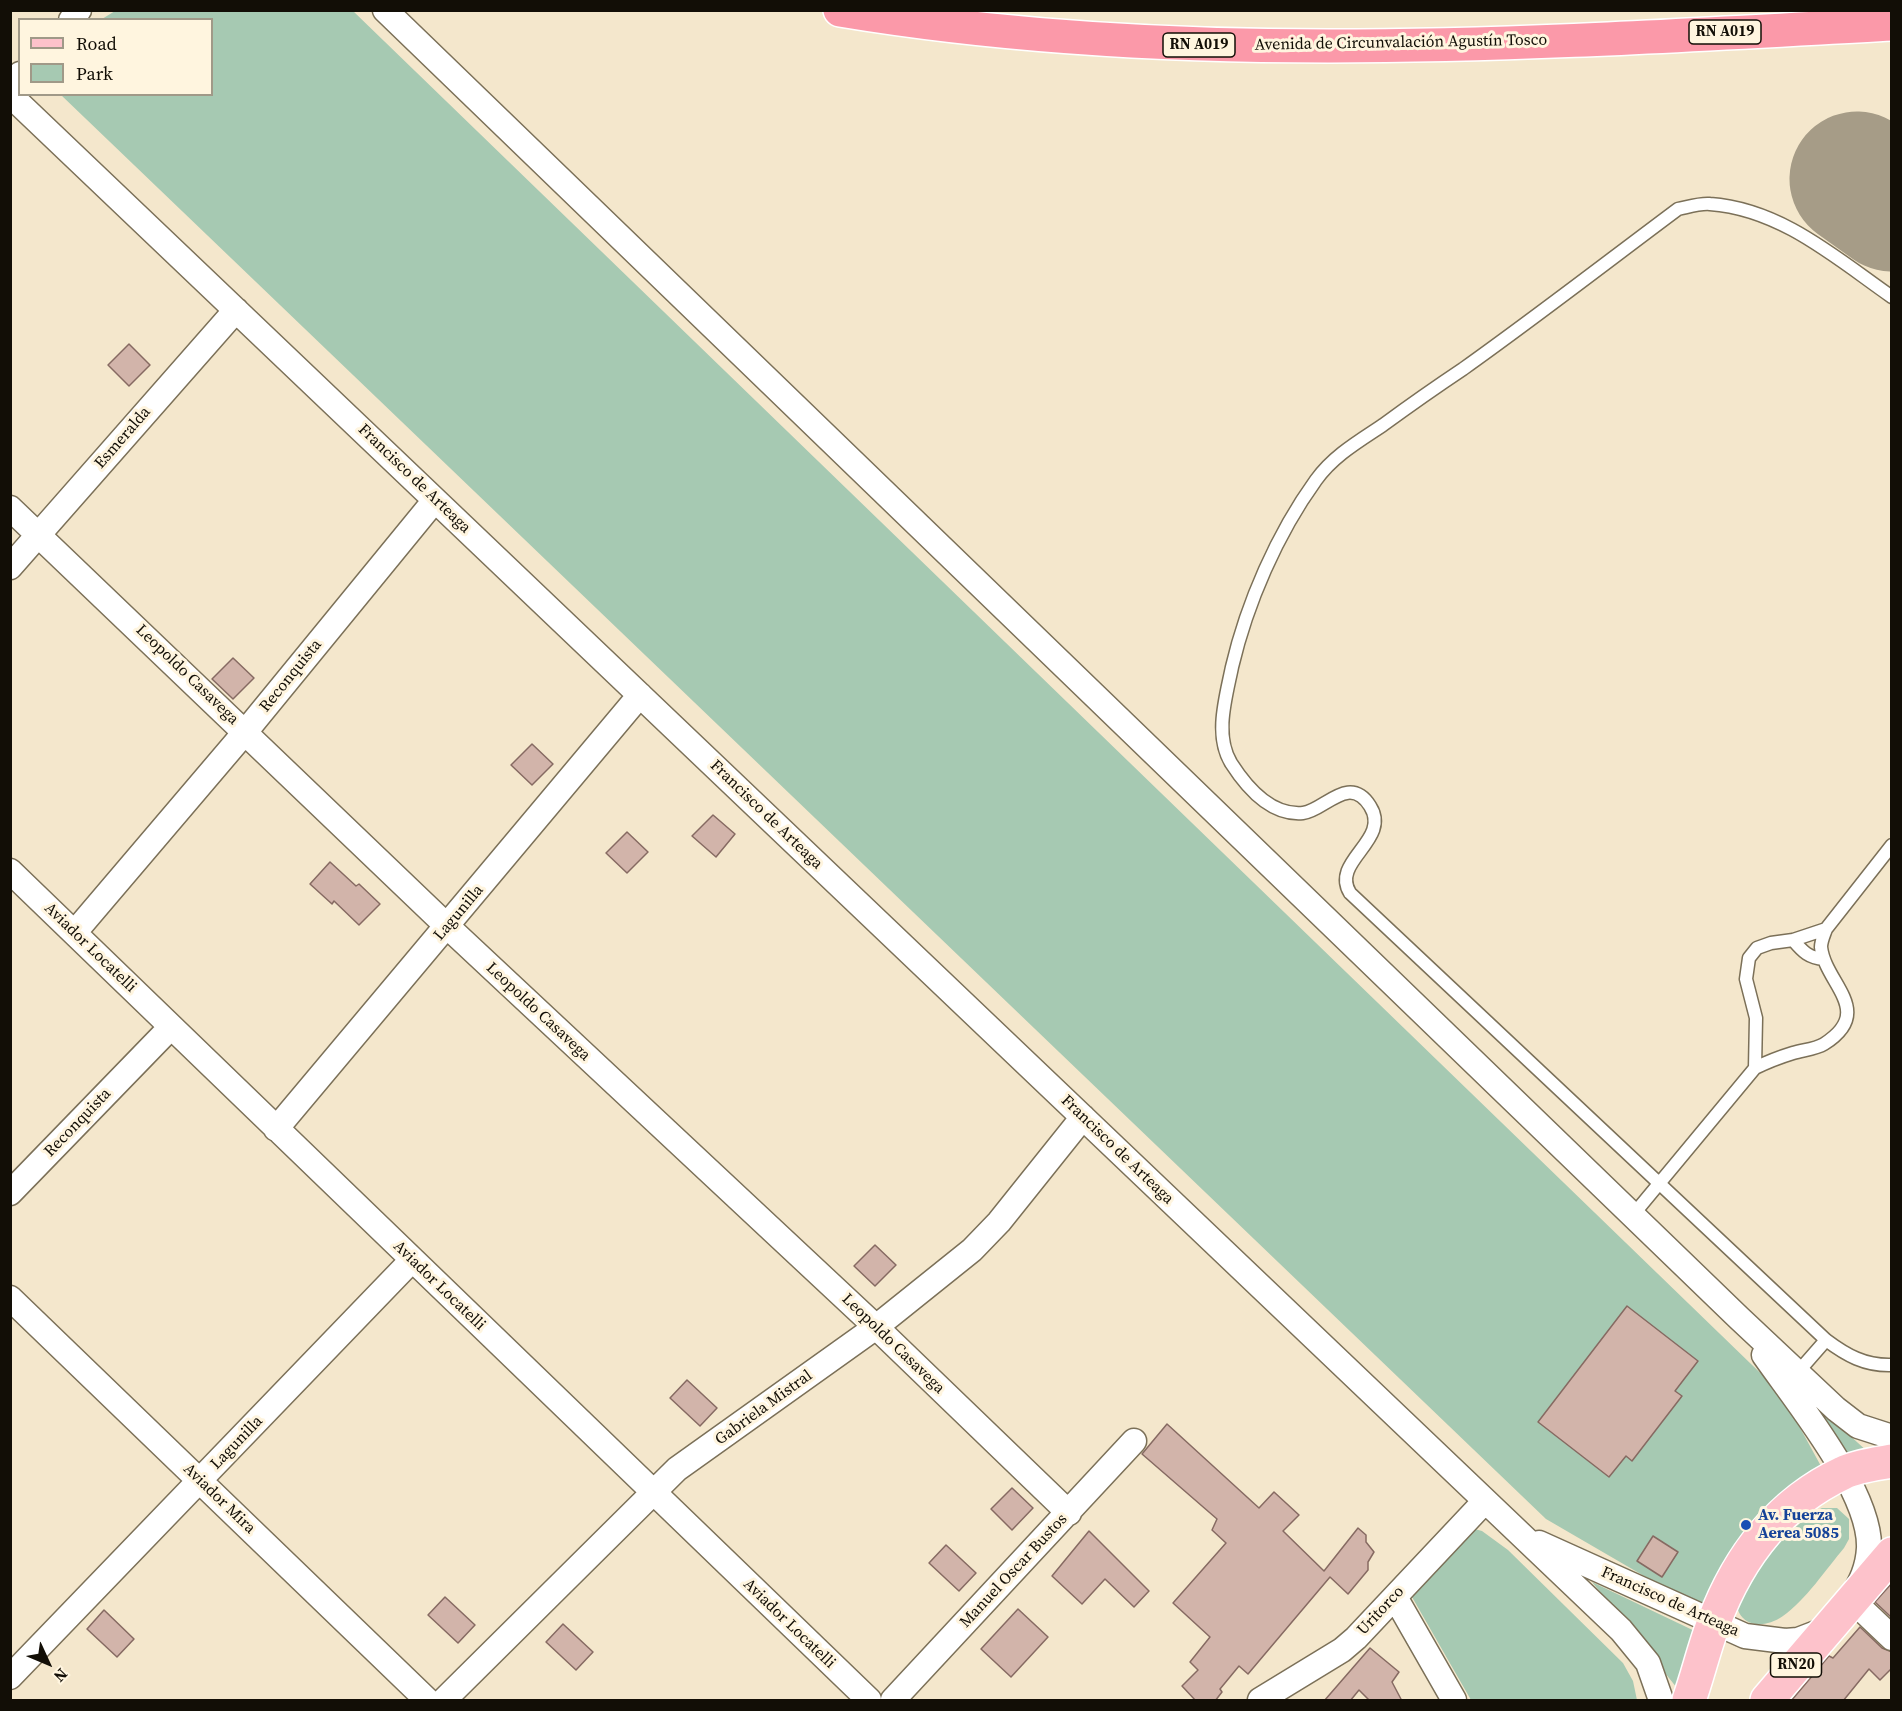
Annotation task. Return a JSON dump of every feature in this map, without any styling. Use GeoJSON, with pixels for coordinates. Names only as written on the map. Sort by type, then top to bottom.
{"type":"FeatureCollection","features":[{"type":"Feature","properties":{"kind":"highway","name":"Avenida de Circunvalación Agustín Tosco"},"geometry":{"type":"LineString","coordinates":[[840,10],[973,30],[1068,39],[1315,48],[1505,42],[1892,24]]}},
{"type":"Feature","properties":{"kind":"main road"},"geometry":{"type":"LineString","coordinates":[[1689,1701],[1713,1623],[1737,1570],[1773,1522],[1795,1501],[1844,1472],[1892,1461]]}},
{"type":"Feature","properties":{"kind":"main road","name":"RN20"},"geometry":{"type":"LineString","coordinates":[[1767,1701],[1824,1630],[1892,1554]]}},
{"type":"Feature","properties":{"kind":"street"},"geometry":{"type":"LineString","coordinates":[[385,10],[1740,1318],[1858,1426],[1892,1437]]}},
{"type":"Feature","properties":{"kind":"street","name":"Francisco de Arteaga"},"geometry":{"type":"LineString","coordinates":[[10,95],[1520,1534],[1636,1647],[1654,1675],[1661,1701]]}},
{"type":"Feature","properties":{"kind":"street","name":"Esmeralda"},"geometry":{"type":"LineString","coordinates":[[10,567],[236,310]]}},
{"type":"Feature","properties":{"kind":"street","name":"Reconquista"},"geometry":{"type":"LineString","coordinates":[[75,932],[246,731],[435,500]]}},
{"type":"Feature","properties":{"kind":"street","name":"Leopoldo Casavega"},"geometry":{"type":"LineString","coordinates":[[10,508],[246,731],[448,927],[876,1327],[1069,1513]]}},
{"type":"Feature","properties":{"kind":"street","name":"Lagunilla"},"geometry":{"type":"LineString","coordinates":[[276,1129],[448,927],[640,695]]}},
{"type":"Feature","properties":{"kind":"street","name":"Aviador Locatelli"},"geometry":{"type":"LineString","coordinates":[[10,871],[869,1701]]}},
{"type":"Feature","properties":{"kind":"street","name":"Reconquista"},"geometry":{"type":"LineString","coordinates":[[10,1193],[171,1028]]}},
{"type":"Feature","properties":{"kind":"street","name":"Gabriela Mistral"},"geometry":{"type":"LineString","coordinates":[[444,1701],[652,1492],[677,1470],[876,1327],[979,1243],[999,1222],[1083,1117]]}},
{"type":"Feature","properties":{"kind":"street","name":"Lagunilla"},"geometry":{"type":"LineString","coordinates":[[10,1677],[412,1260]]}},
{"type":"Feature","properties":{"kind":"street","name":"Aviador Mira"},"geometry":{"type":"LineString","coordinates":[[10,1298],[427,1701]]}},
{"type":"Feature","properties":{"kind":"street"},"geometry":{"type":"LineString","coordinates":[[1740,1318],[1844,1472],[1862,1513],[1869,1545],[1864,1575],[1851,1599],[1892,1638]]}},
{"type":"Feature","properties":{"kind":"street","name":"Manuel Oscar Bustos"},"geometry":{"type":"LineString","coordinates":[[893,1701],[1134,1441]]}},
{"type":"Feature","properties":{"kind":"street","name":"Uritorco"},"geometry":{"type":"LineString","coordinates":[[1260,1701],[1342,1650],[1485,1501]]}},
{"type":"Feature","properties":{"kind":"street","name":"Francisco de Arteaga"},"geometry":{"type":"LineString","coordinates":[[1520,1534],[1745,1636],[1772,1641],[1798,1640],[1824,1630]]}},
{"type":"Feature","properties":{"kind":"street"},"geometry":{"type":"LineString","coordinates":[[1395,1597],[1454,1701]]}},
{"type":"Feature","properties":{"kind":"lane"},"geometry":{"type":"LineString","coordinates":[[1892,297],[1810,239],[1769,217],[1708,204],[1678,209],[1466,366],[1341,453],[1316,479],[1270,560],[1251,602],[1239,636],[1225,705],[1223,739],[1230,761],[1250,787],[1270,807],[1285,813],[1306,813],[1339,795],[1357,795],[1365,800],[1374,815],[1375,824],[1368,839],[1345,872],[1344,883],[1350,893],[1826,1340],[1860,1361],[1877,1365],[1892,1365]]}},
{"type":"Feature","properties":{"kind":"lane"},"geometry":{"type":"LineString","coordinates":[[1633,1215],[1658,1182],[1755,1068],[1774,1058],[1823,1045],[1843,1023],[1848,1011],[1845,995],[1824,959],[1821,945],[1826,929],[1892,845]]}},
{"type":"Feature","properties":{"kind":"lane"},"geometry":{"type":"LineString","coordinates":[[1755,1068],[1756,1018],[1746,979],[1749,958],[1757,948],[1771,943],[1793,940],[1826,929]]}},
{"type":"Feature","properties":{"kind":"lane"},"geometry":{"type":"LineString","coordinates":[[1793,940],[1803,952],[1812,958],[1824,959]]}},
{"type":"Feature","properties":{"kind":"lane"},"geometry":{"type":"LineString","coordinates":[[1798,1372],[1826,1340]]}},
{"type":"Feature","properties":{"kind":"green space"},"geometry":{"type":"Polygon","coordinates":[[[115,11],[353,11],[1781,1393],[1822,1468],[1765,1513],[1734,1546],[1722,1565],[1706,1612],[1546,1519],[62,96],[213,96],[213,18],[104,18],[115,11]]]}},
{"type":"Feature","properties":{"kind":"green space"},"geometry":{"type":"Polygon","coordinates":[[[1804,1394],[1868,1452],[1845,1462],[1804,1394]]]}},
{"type":"Feature","properties":{"kind":"green space"},"geometry":{"type":"Polygon","coordinates":[[[1822,1508],[1837,1508],[1849,1519],[1849,1539],[1844,1548],[1807,1593],[1783,1616],[1762,1624],[1745,1620],[1737,1605],[1743,1583],[1780,1542],[1803,1521],[1822,1508]]]}},
{"type":"Feature","properties":{"kind":"green space"},"geometry":{"type":"Polygon","coordinates":[[[1471,1528],[1482,1531],[1508,1550],[1623,1663],[1633,1681],[1637,1700],[1471,1700],[1412,1597],[1471,1528]]]}},
{"type":"Feature","properties":{"kind":"green space"},"geometry":{"type":"Polygon","coordinates":[[[1592,1582],[1701,1634],[1677,1688],[1592,1582]]]}},
{"type":"Feature","properties":{"kind":"building"},"geometry":{"type":"Polygon","coordinates":[[[129,344],[150,365],[129,386],[108,365],[129,344]]]}},
{"type":"Feature","properties":{"kind":"building"},"geometry":{"type":"Polygon","coordinates":[[[233,658],[254,678],[233,699],[212,679],[233,658]]]}},
{"type":"Feature","properties":{"kind":"building"},"geometry":{"type":"Polygon","coordinates":[[[532,744],[553,764],[532,785],[511,765],[532,744]]]}},
{"type":"Feature","properties":{"kind":"building"},"geometry":{"type":"Polygon","coordinates":[[[713,815],[735,834],[716,857],[692,836],[713,815]]]}},
{"type":"Feature","properties":{"kind":"building"},"geometry":{"type":"Polygon","coordinates":[[[627,832],[648,852],[627,873],[606,853],[627,832]]]}},
{"type":"Feature","properties":{"kind":"building"},"geometry":{"type":"Polygon","coordinates":[[[330,862],[356,886],[359,884],[380,904],[359,925],[334,901],[332,904],[310,884],[330,862]]]}},
{"type":"Feature","properties":{"kind":"building"},"geometry":{"type":"Polygon","coordinates":[[[875,1245],[896,1265],[875,1286],[854,1266],[875,1245]]]}},
{"type":"Feature","properties":{"kind":"building"},"geometry":{"type":"Polygon","coordinates":[[[1627,1306],[1698,1361],[1675,1391],[1682,1396],[1632,1461],[1626,1456],[1609,1477],[1538,1422],[1627,1306]]]}},
{"type":"Feature","properties":{"kind":"building"},"geometry":{"type":"Polygon","coordinates":[[[687,1380],[717,1408],[700,1426],[670,1398],[687,1380]]]}},
{"type":"Feature","properties":{"kind":"building"},"geometry":{"type":"Polygon","coordinates":[[[1167,1424],[1259,1508],[1274,1492],[1299,1515],[1283,1531],[1324,1571],[1358,1528],[1366,1535],[1366,1542],[1374,1552],[1368,1562],[1368,1570],[1348,1594],[1330,1577],[1248,1674],[1239,1666],[1220,1689],[1222,1692],[1215,1701],[1196,1701],[1182,1686],[1198,1670],[1190,1662],[1210,1637],[1173,1603],[1226,1543],[1212,1530],[1217,1519],[1142,1454],[1167,1424]]]}},
{"type":"Feature","properties":{"kind":"building"},"geometry":{"type":"Polygon","coordinates":[[[1012,1488],[1033,1508],[1012,1530],[991,1509],[1012,1488]]]}},
{"type":"Feature","properties":{"kind":"building"},"geometry":{"type":"Polygon","coordinates":[[[1089,1531],[1149,1591],[1134,1607],[1105,1579],[1082,1604],[1052,1576],[1089,1531]]]}},
{"type":"Feature","properties":{"kind":"building"},"geometry":{"type":"Polygon","coordinates":[[[1653,1536],[1678,1552],[1662,1577],[1637,1561],[1653,1536]]]}},
{"type":"Feature","properties":{"kind":"building"},"geometry":{"type":"Polygon","coordinates":[[[946,1545],[976,1573],[959,1591],[929,1563],[946,1545]]]}},
{"type":"Feature","properties":{"kind":"building"},"geometry":{"type":"Polygon","coordinates":[[[1892,1583],[1892,1618],[1875,1602],[1892,1583]]]}},
{"type":"Feature","properties":{"kind":"building"},"geometry":{"type":"Polygon","coordinates":[[[445,1597],[475,1625],[458,1643],[428,1615],[445,1597]]]}},
{"type":"Feature","properties":{"kind":"building"},"geometry":{"type":"Polygon","coordinates":[[[1018,1609],[1048,1637],[1011,1677],[981,1649],[1018,1609]]]}},
{"type":"Feature","properties":{"kind":"building"},"geometry":{"type":"Polygon","coordinates":[[[104,1610],[134,1639],[117,1657],[87,1629],[104,1610]]]}},
{"type":"Feature","properties":{"kind":"building"},"geometry":{"type":"Polygon","coordinates":[[[563,1624],[593,1652],[576,1670],[546,1642],[563,1624]]]}},
{"type":"Feature","properties":{"kind":"building"},"geometry":{"type":"Polygon","coordinates":[[[1860,1627],[1882,1648],[1892,1652],[1892,1668],[1880,1680],[1869,1669],[1843,1701],[1791,1701],[1829,1656],[1833,1658],[1860,1627]]]}},
{"type":"Feature","properties":{"kind":"building"},"geometry":{"type":"Polygon","coordinates":[[[1370,1648],[1399,1672],[1392,1682],[1402,1701],[1370,1701],[1359,1690],[1350,1701],[1324,1701],[1370,1648]]]}},
{"type":"Feature","properties":{"kind":"runway"},"geometry":{"type":"LineString","coordinates":[[1857,179],[1892,204]]}},
{"type":"Feature","properties":{"kind":"place","name":"Av. Fuerza Aerea 5085"},"geometry":{"type":"Point","coordinates":[1746,1525]}}]}
